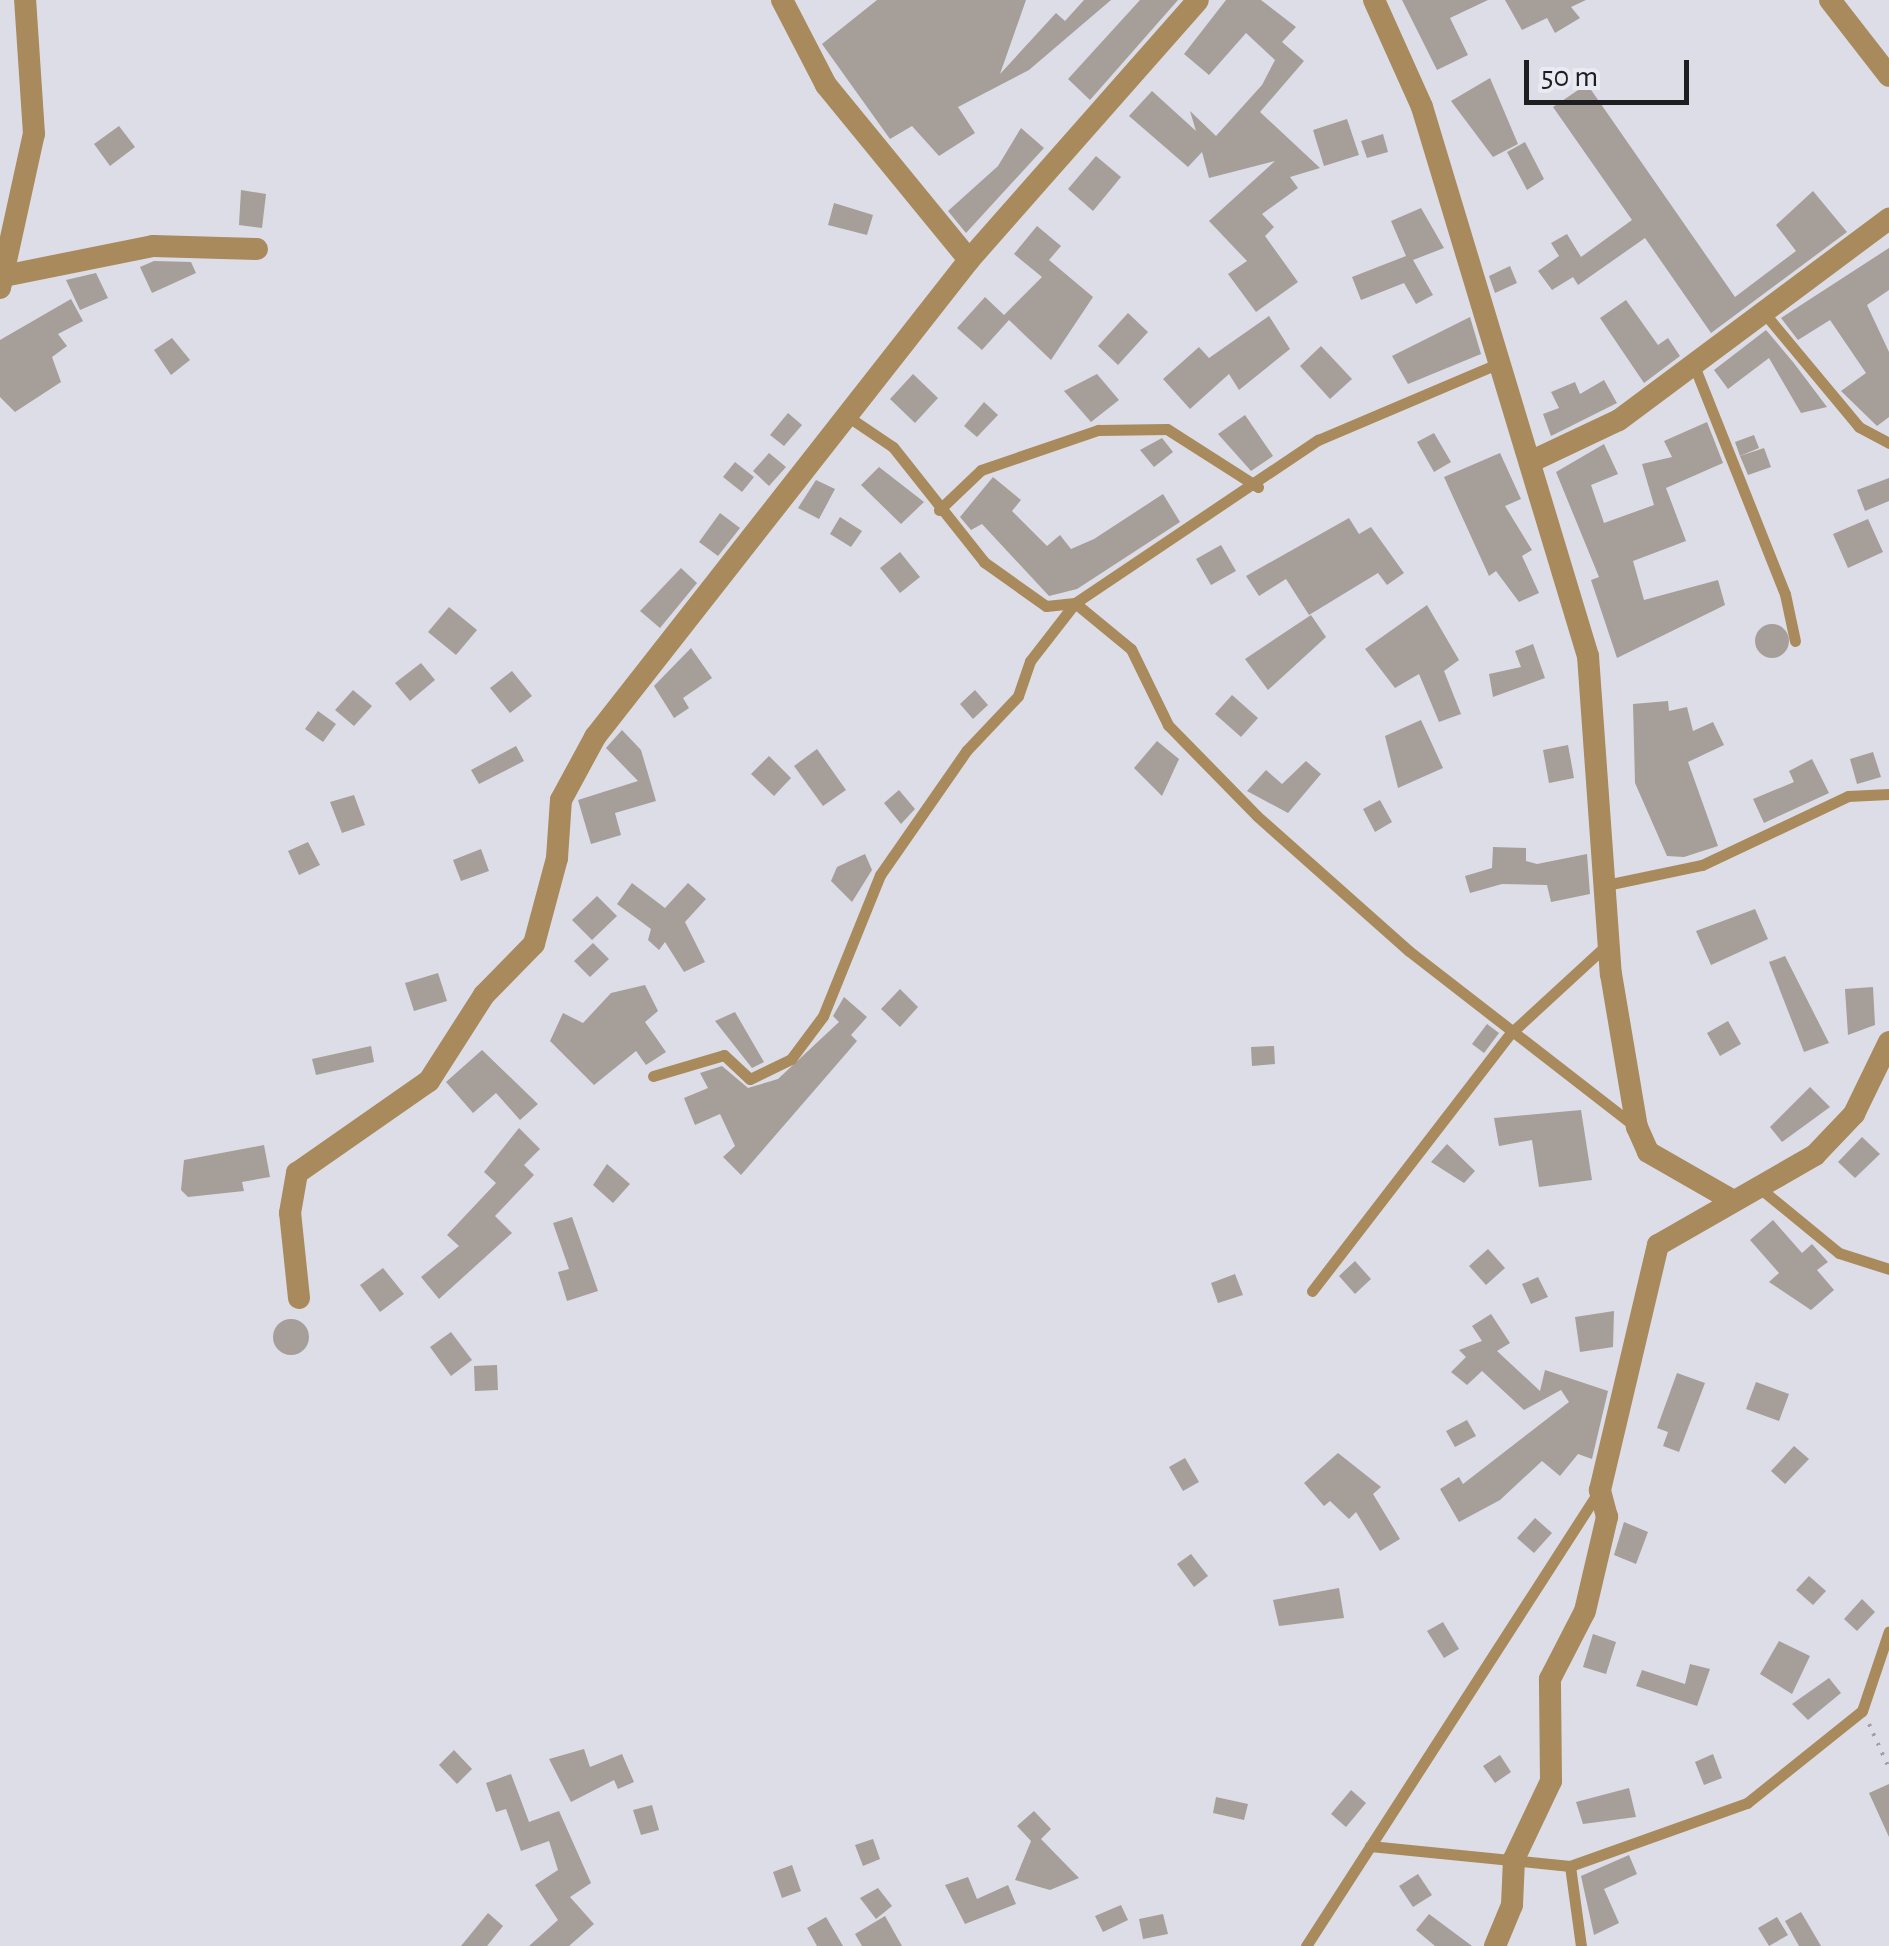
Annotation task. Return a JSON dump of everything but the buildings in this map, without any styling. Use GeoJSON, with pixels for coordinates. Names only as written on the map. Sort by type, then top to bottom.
{"type":"FeatureCollection","features":[{"type":"Feature","properties":{"kind":"street"},"geometry":{"type":"LineString","coordinates":[[25,0],[34,134],[2,282],[153,246],[257,249]]}},
{"type":"Feature","properties":{"kind":"street"},"geometry":{"type":"LineString","coordinates":[[782,0],[826,85],[969,260]]}},
{"type":"Feature","properties":{"kind":"street"},"geometry":{"type":"LineString","coordinates":[[299,1298],[290,1213],[297,1174],[430,1080],[484,995],[534,944],[573,769],[969,260],[1198,0]]}},
{"type":"Feature","properties":{"kind":"street"},"geometry":{"type":"LineString","coordinates":[[1374,0],[1405,55],[1503,362],[1588,656],[1611,884],[1610,942],[1636,1127],[1648,1152],[1730,1199]]}},
{"type":"Feature","properties":{"kind":"street"},"geometry":{"type":"LineString","coordinates":[[1830,0],[1889,76]]}},
{"type":"Feature","properties":{"kind":"street"},"geometry":{"type":"LineString","coordinates":[[1530,462],[1696,368],[1889,220]]}},
{"type":"Feature","properties":{"kind":"street"},"geometry":{"type":"LineString","coordinates":[[1495,1946],[1512,1905],[1514,1859],[1550,1781],[1548,1694],[1586,1612],[1607,1517],[1600,1490],[1658,1245],[1730,1199],[1762,1190],[1854,1114],[1889,1042]]}},
{"type":"Feature","properties":{"kind":"lane"},"geometry":{"type":"LineString","coordinates":[[1765,314],[1859,427],[1889,443]]}},
{"type":"Feature","properties":{"kind":"lane"},"geometry":{"type":"LineString","coordinates":[[653,1076],[724,1055],[750,1079],[791,1059],[824,1016],[880,876],[967,750],[1018,696],[1030,661],[1075,603],[1258,487],[1318,440],[1503,362]]}},
{"type":"Feature","properties":{"kind":"lane"},"geometry":{"type":"LineString","coordinates":[[1696,368],[1785,594],[1795,641]]}},
{"type":"Feature","properties":{"kind":"lane"},"geometry":{"type":"LineString","coordinates":[[846,416],[893,447],[939,510],[984,562],[1046,606],[1075,603],[1131,649],[1168,725],[1232,791],[1512,1033],[1636,1127]]}},
{"type":"Feature","properties":{"kind":"lane"},"geometry":{"type":"LineString","coordinates":[[939,510],[981,470],[1098,430],[1168,430],[1258,487]]}},
{"type":"Feature","properties":{"kind":"lane"},"geometry":{"type":"LineString","coordinates":[[1611,884],[1702,865],[1848,796],[1889,794]]}},
{"type":"Feature","properties":{"kind":"lane"},"geometry":{"type":"LineString","coordinates":[[1312,1291],[1512,1033],[1610,942]]}},
{"type":"Feature","properties":{"kind":"lane"},"geometry":{"type":"LineString","coordinates":[[1762,1190],[1839,1253],[1889,1268]]}},
{"type":"Feature","properties":{"kind":"lane"},"geometry":{"type":"LineString","coordinates":[[1306,1946],[1600,1490]]}},
{"type":"Feature","properties":{"kind":"lane"},"geometry":{"type":"LineString","coordinates":[[1370,1846],[1570,1866],[1747,1803],[1862,1712],[1889,1631]]}},
{"type":"Feature","properties":{"kind":"lane"},"geometry":{"type":"LineString","coordinates":[[1570,1866],[1581,1946]]}},
{"type":"Feature","properties":{"kind":"path"},"geometry":{"type":"LineString","coordinates":[[1862,1712],[1889,1768]]}}]}
